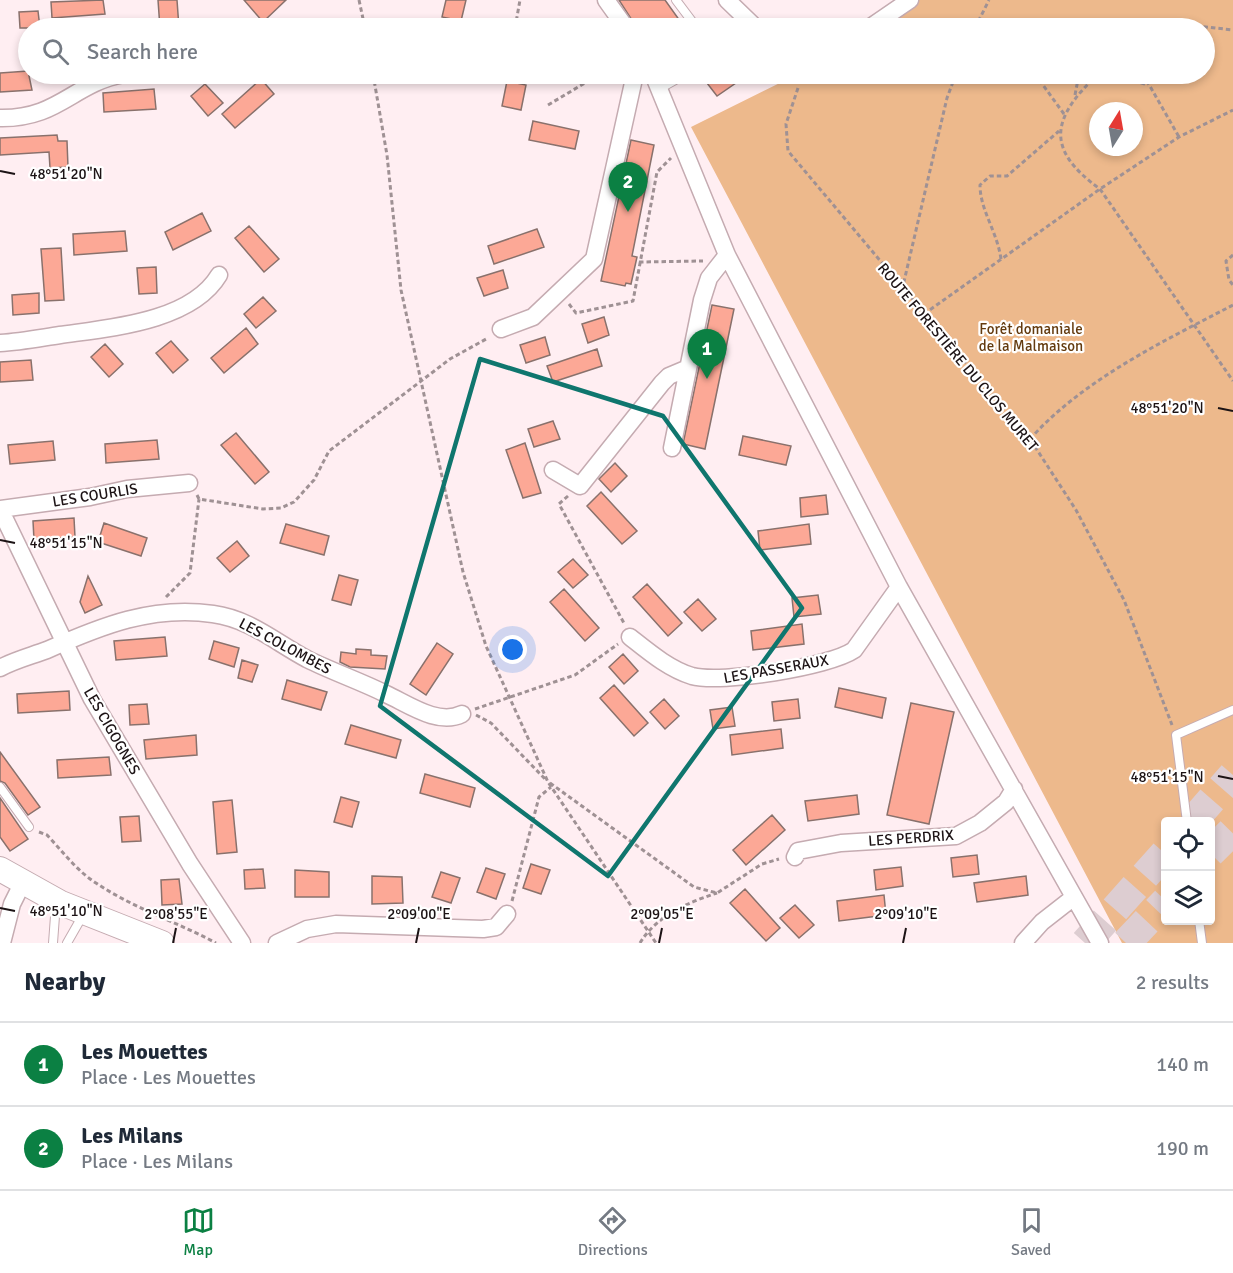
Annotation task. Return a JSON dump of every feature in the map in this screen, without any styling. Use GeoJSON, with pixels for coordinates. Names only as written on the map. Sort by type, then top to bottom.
{"type":"FeatureCollection","features":[{"type":"Feature","properties":{"kind":"street"},"geometry":{"type":"LineString","coordinates":[[606,0],[619,18]]}},
{"type":"Feature","properties":{"kind":"street"},"geometry":{"type":"LineString","coordinates":[[727,0],[746,18]]}},
{"type":"Feature","properties":{"kind":"street"},"geometry":{"type":"LineString","coordinates":[[884,18],[910,0]]}},
{"type":"Feature","properties":{"kind":"street"},"geometry":{"type":"LineString","coordinates":[[0,118],[20,118],[41,114],[94,84]]}},
{"type":"Feature","properties":{"kind":"street"},"geometry":{"type":"LineString","coordinates":[[501,329],[533,317],[594,259],[633,84]]}},
{"type":"Feature","properties":{"kind":"street"},"geometry":{"type":"LineString","coordinates":[[658,84],[727,255],[900,587],[1100,943]]}},
{"type":"Feature","properties":{"kind":"street"},"geometry":{"type":"LineString","coordinates":[[672,448],[702,300],[709,278],[727,255]]}},
{"type":"Feature","properties":{"kind":"street"},"geometry":{"type":"LineString","coordinates":[[0,343],[144,322],[188,305],[212,286],[219,275]]}},
{"type":"Feature","properties":{"kind":"street"},"geometry":{"type":"LineString","coordinates":[[553,470],[580,486],[662,383],[669,376],[688,368]]}},
{"type":"Feature","properties":{"kind":"street","name":"LES COURLIS"},"geometry":{"type":"LineString","coordinates":[[0,509],[59,502],[127,489],[189,483]]}},
{"type":"Feature","properties":{"kind":"street","name":"LES CIGOGNES"},"geometry":{"type":"LineString","coordinates":[[0,509],[92,699],[190,864],[242,943]]}},
{"type":"Feature","properties":{"kind":"street","name":"LES PASSERAUX"},"geometry":{"type":"LineString","coordinates":[[630,637],[680,671],[707,679],[724,679],[814,665],[846,656],[854,650],[900,587]]}},
{"type":"Feature","properties":{"kind":"street","name":"LES COLOMBES"},"geometry":{"type":"LineString","coordinates":[[0,668],[123,619],[147,615],[201,612],[234,618],[273,636],[307,659],[410,706],[444,718],[462,714]]}},
{"type":"Feature","properties":{"kind":"street","name":"LES PERDRIX"},"geometry":{"type":"LineString","coordinates":[[795,857],[798,851],[841,843],[956,836],[980,823],[1005,802],[1014,789]]}},
{"type":"Feature","properties":{"kind":"street"},"geometry":{"type":"LineString","coordinates":[[0,870],[12,889],[58,910],[77,927],[120,943]]}},
{"type":"Feature","properties":{"kind":"street"},"geometry":{"type":"LineString","coordinates":[[2,943],[12,889]]}},
{"type":"Feature","properties":{"kind":"street"},"geometry":{"type":"LineString","coordinates":[[1023,943],[1042,922],[1074,897]]}},
{"type":"Feature","properties":{"kind":"street"},"geometry":{"type":"LineString","coordinates":[[277,943],[319,925],[349,923],[483,929],[496,927],[507,914]]}},
{"type":"Feature","properties":{"kind":"street"},"geometry":{"type":"LineString","coordinates":[[77,927],[162,943]]}},
{"type":"Feature","properties":{"kind":"lane"},"geometry":{"type":"LineString","coordinates":[[676,0],[690,18]]}},
{"type":"Feature","properties":{"kind":"lane"},"geometry":{"type":"LineString","coordinates":[[1186,817],[1176,735],[1233,710]]}},
{"type":"Feature","properties":{"kind":"lane"},"geometry":{"type":"LineString","coordinates":[[0,787],[29,827]]}},
{"type":"Feature","properties":{"kind":"lane"},"geometry":{"type":"LineString","coordinates":[[53,943],[58,910]]}},
{"type":"Feature","properties":{"kind":"lane"},"geometry":{"type":"LineString","coordinates":[[1200,925],[1202,943]]}},
{"type":"Feature","properties":{"kind":"path"},"geometry":{"type":"LineString","coordinates":[[359,0],[363,18]]}},
{"type":"Feature","properties":{"kind":"path"},"geometry":{"type":"LineString","coordinates":[[517,18],[520,0]]}},
{"type":"Feature","properties":{"kind":"path"},"geometry":{"type":"LineString","coordinates":[[980,18],[989,0]]}},
{"type":"Feature","properties":{"kind":"path"},"geometry":{"type":"LineString","coordinates":[[1215,28],[1233,30]]}},
{"type":"Feature","properties":{"kind":"path"},"geometry":{"type":"LineString","coordinates":[[375,84],[387,155],[401,290],[463,572],[486,646],[548,782],[649,929],[656,943]]}},
{"type":"Feature","properties":{"kind":"path"},"geometry":{"type":"LineString","coordinates":[[548,105],[583,84]]}},
{"type":"Feature","properties":{"kind":"path","name":"ROUTE FORESTIÈRE DU CLOS MURET"},"geometry":{"type":"LineString","coordinates":[[800,84],[786,124],[788,151],[902,290],[1030,439],[1076,510],[1124,600],[1176,735]]}},
{"type":"Feature","properties":{"kind":"path"},"geometry":{"type":"LineString","coordinates":[[902,290],[946,98],[952,84]]}},
{"type":"Feature","properties":{"kind":"path"},"geometry":{"type":"LineString","coordinates":[[1042,84],[1064,114]]}},
{"type":"Feature","properties":{"kind":"path"},"geometry":{"type":"LineString","coordinates":[[1075,96],[1077,84]]}},
{"type":"Feature","properties":{"kind":"path"},"geometry":{"type":"LineString","coordinates":[[1001,259],[998,238],[980,202],[980,185],[990,176],[1007,176],[1059,131],[1064,114],[1075,96],[1088,84]]}},
{"type":"Feature","properties":{"kind":"path"},"geometry":{"type":"LineString","coordinates":[[1145,84],[1148,85],[1179,137]]}},
{"type":"Feature","properties":{"kind":"path"},"geometry":{"type":"LineString","coordinates":[[924,314],[1100,189],[1179,137],[1233,110]]}},
{"type":"Feature","properties":{"kind":"path"},"geometry":{"type":"LineString","coordinates":[[1059,131],[1067,155],[1089,181],[1100,189],[1233,381]]}},
{"type":"Feature","properties":{"kind":"path"},"geometry":{"type":"LineString","coordinates":[[561,292],[576,313],[633,302],[657,172],[684,148]]}},
{"type":"Feature","properties":{"kind":"path"},"geometry":{"type":"LineString","coordinates":[[639,262],[705,261],[727,255]]}},
{"type":"Feature","properties":{"kind":"path"},"geometry":{"type":"LineString","coordinates":[[1233,255],[1226,261],[1229,280],[1233,285]]}},
{"type":"Feature","properties":{"kind":"path"},"geometry":{"type":"LineString","coordinates":[[1030,439],[1049,418],[1123,365],[1233,305]]}},
{"type":"Feature","properties":{"kind":"path"},"geometry":{"type":"LineString","coordinates":[[199,499],[263,509],[281,508],[294,502],[314,480],[329,451],[450,359],[501,329]]}},
{"type":"Feature","properties":{"kind":"path"},"geometry":{"type":"LineString","coordinates":[[147,615],[190,573],[199,499],[189,483]]}},
{"type":"Feature","properties":{"kind":"path"},"geometry":{"type":"LineString","coordinates":[[462,714],[574,675],[598,656],[630,637],[615,605],[559,504],[580,486]]}},
{"type":"Feature","properties":{"kind":"path"},"geometry":{"type":"LineString","coordinates":[[462,714],[476,715],[491,723],[548,782],[694,887],[717,893]]}},
{"type":"Feature","properties":{"kind":"path"},"geometry":{"type":"LineString","coordinates":[[507,914],[517,888],[521,860],[539,797],[551,787]]}},
{"type":"Feature","properties":{"kind":"path"},"geometry":{"type":"LineString","coordinates":[[29,827],[47,835],[95,883],[120,898],[179,923],[216,943]]}},
{"type":"Feature","properties":{"kind":"path"},"geometry":{"type":"LineString","coordinates":[[640,943],[649,929],[686,903],[717,893],[762,864],[795,857]]}},
{"type":"Feature","properties":{"kind":"highlighted area"},"geometry":{"type":"Polygon","coordinates":[[[480,359],[663,416],[802,608],[608,876],[380,706],[480,359]]]}},
{"type":"Feature","properties":{"kind":"green space","name":"Forêt domaniale de la Malmaison"},"geometry":{"type":"Polygon","coordinates":[[[914,0],[1233,0],[1233,943],[1122,943],[691,127],[778,84],[1215,84],[1215,18],[882,18],[914,0]]]}},
{"type":"Feature","properties":{"kind":"building"},"geometry":{"type":"Polygon","coordinates":[[[103,0],[105,14],[52,18],[51,2],[103,0]]]}},
{"type":"Feature","properties":{"kind":"building"},"geometry":{"type":"Polygon","coordinates":[[[158,0],[177,0],[178,18],[159,18],[158,0]]]}},
{"type":"Feature","properties":{"kind":"building"},"geometry":{"type":"Polygon","coordinates":[[[244,0],[286,0],[267,18],[260,18],[244,0]]]}},
{"type":"Feature","properties":{"kind":"building"},"geometry":{"type":"Polygon","coordinates":[[[446,0],[466,0],[462,18],[442,17],[446,0]]]}},
{"type":"Feature","properties":{"kind":"building"},"geometry":{"type":"Polygon","coordinates":[[[619,0],[665,0],[678,18],[631,18],[619,0]]]}},
{"type":"Feature","properties":{"kind":"building"},"geometry":{"type":"Polygon","coordinates":[[[38,11],[39,18],[19,18],[19,12],[38,11]]]}},
{"type":"Feature","properties":{"kind":"building"},"geometry":{"type":"Polygon","coordinates":[[[18,72],[18,84],[31,84],[32,90],[0,92],[0,73],[18,72]]]}},
{"type":"Feature","properties":{"kind":"building"},"geometry":{"type":"Polygon","coordinates":[[[205,84],[223,103],[208,116],[191,96],[205,84]]]}},
{"type":"Feature","properties":{"kind":"building"},"geometry":{"type":"Polygon","coordinates":[[[255,84],[265,84],[274,94],[235,128],[222,114],[255,84]]]}},
{"type":"Feature","properties":{"kind":"building"},"geometry":{"type":"Polygon","coordinates":[[[506,84],[526,85],[521,110],[502,106],[506,84]]]}},
{"type":"Feature","properties":{"kind":"building"},"geometry":{"type":"Polygon","coordinates":[[[708,84],[734,84],[717,96],[708,84]]]}},
{"type":"Feature","properties":{"kind":"building"},"geometry":{"type":"Polygon","coordinates":[[[154,89],[156,109],[104,112],[103,93],[154,89]]]}},
{"type":"Feature","properties":{"kind":"building"},"geometry":{"type":"Polygon","coordinates":[[[533,121],[579,131],[575,149],[529,140],[533,121]]]}},
{"type":"Feature","properties":{"kind":"building"},"geometry":{"type":"Polygon","coordinates":[[[57,135],[58,141],[67,141],[68,167],[50,168],[49,152],[0,155],[0,138],[57,135]]]}},
{"type":"Feature","properties":{"kind":"building"},"geometry":{"type":"Polygon","coordinates":[[[631,140],[654,145],[632,256],[637,257],[631,284],[626,283],[625,286],[601,281],[631,140]]]}},
{"type":"Feature","properties":{"kind":"building"},"geometry":{"type":"Polygon","coordinates":[[[202,213],[211,231],[173,250],[165,232],[202,213]]]}},
{"type":"Feature","properties":{"kind":"building"},"geometry":{"type":"Polygon","coordinates":[[[249,226],[279,259],[264,272],[235,238],[249,226]]]}},
{"type":"Feature","properties":{"kind":"building"},"geometry":{"type":"Polygon","coordinates":[[[537,229],[544,247],[494,264],[488,246],[537,229]]]}},
{"type":"Feature","properties":{"kind":"building"},"geometry":{"type":"Polygon","coordinates":[[[125,231],[127,251],[74,255],[73,234],[125,231]]]}},
{"type":"Feature","properties":{"kind":"building"},"geometry":{"type":"Polygon","coordinates":[[[61,248],[64,300],[45,301],[41,249],[61,248]]]}},
{"type":"Feature","properties":{"kind":"building"},"geometry":{"type":"Polygon","coordinates":[[[156,267],[157,293],[139,294],[137,268],[156,267]]]}},
{"type":"Feature","properties":{"kind":"building"},"geometry":{"type":"Polygon","coordinates":[[[503,270],[508,288],[484,296],[477,278],[503,270]]]}},
{"type":"Feature","properties":{"kind":"building"},"geometry":{"type":"Polygon","coordinates":[[[39,293],[39,313],[13,315],[12,295],[39,293]]]}},
{"type":"Feature","properties":{"kind":"building"},"geometry":{"type":"Polygon","coordinates":[[[263,297],[276,311],[256,328],[244,314],[263,297]]]}},
{"type":"Feature","properties":{"kind":"building"},"geometry":{"type":"Polygon","coordinates":[[[712,305],[734,309],[705,449],[683,444],[712,305]]]}},
{"type":"Feature","properties":{"kind":"building"},"geometry":{"type":"Polygon","coordinates":[[[604,317],[609,335],[588,343],[582,324],[604,317]]]}},
{"type":"Feature","properties":{"kind":"building"},"geometry":{"type":"Polygon","coordinates":[[[246,328],[258,344],[224,373],[211,358],[246,328]]]}},
{"type":"Feature","properties":{"kind":"building"},"geometry":{"type":"Polygon","coordinates":[[[545,337],[550,355],[526,363],[520,345],[545,337]]]}},
{"type":"Feature","properties":{"kind":"building"},"geometry":{"type":"Polygon","coordinates":[[[171,341],[188,360],[173,373],[156,353],[171,341]]]}},
{"type":"Feature","properties":{"kind":"building"},"geometry":{"type":"Polygon","coordinates":[[[105,344],[123,364],[109,377],[91,357],[105,344]]]}},
{"type":"Feature","properties":{"kind":"building"},"geometry":{"type":"Polygon","coordinates":[[[597,349],[602,366],[553,382],[547,366],[597,349]]]}},
{"type":"Feature","properties":{"kind":"building"},"geometry":{"type":"Polygon","coordinates":[[[31,360],[33,380],[0,382],[0,362],[31,360]]]}},
{"type":"Feature","properties":{"kind":"building"},"geometry":{"type":"Polygon","coordinates":[[[553,421],[560,439],[534,447],[528,429],[553,421]]]}},
{"type":"Feature","properties":{"kind":"building"},"geometry":{"type":"Polygon","coordinates":[[[236,433],[269,472],[255,484],[221,445],[236,433]]]}},
{"type":"Feature","properties":{"kind":"building"},"geometry":{"type":"Polygon","coordinates":[[[743,436],[791,446],[786,465],[739,455],[743,436]]]}},
{"type":"Feature","properties":{"kind":"building"},"geometry":{"type":"Polygon","coordinates":[[[157,440],[159,459],[106,463],[105,444],[157,440]]]}},
{"type":"Feature","properties":{"kind":"building"},"geometry":{"type":"Polygon","coordinates":[[[53,441],[55,460],[10,464],[8,445],[53,441]]]}},
{"type":"Feature","properties":{"kind":"building"},"geometry":{"type":"Polygon","coordinates":[[[525,443],[541,493],[523,498],[506,450],[525,443]]]}},
{"type":"Feature","properties":{"kind":"building"},"geometry":{"type":"Polygon","coordinates":[[[615,463],[627,476],[611,492],[599,479],[615,463]]]}},
{"type":"Feature","properties":{"kind":"building"},"geometry":{"type":"Polygon","coordinates":[[[601,492],[637,531],[622,544],[587,506],[601,492]]]}},
{"type":"Feature","properties":{"kind":"building"},"geometry":{"type":"Polygon","coordinates":[[[826,495],[828,514],[801,517],[800,498],[826,495]]]}},
{"type":"Feature","properties":{"kind":"building"},"geometry":{"type":"Polygon","coordinates":[[[74,518],[75,537],[34,540],[33,521],[74,518]]]}},
{"type":"Feature","properties":{"kind":"building"},"geometry":{"type":"Polygon","coordinates":[[[104,523],[147,538],[141,556],[98,542],[104,523]]]}},
{"type":"Feature","properties":{"kind":"building"},"geometry":{"type":"Polygon","coordinates":[[[286,524],[329,536],[324,555],[280,543],[286,524]]]}},
{"type":"Feature","properties":{"kind":"building"},"geometry":{"type":"Polygon","coordinates":[[[809,524],[811,544],[760,550],[758,531],[809,524]]]}},
{"type":"Feature","properties":{"kind":"building"},"geometry":{"type":"Polygon","coordinates":[[[237,541],[249,556],[230,572],[217,558],[237,541]]]}},
{"type":"Feature","properties":{"kind":"building"},"geometry":{"type":"Polygon","coordinates":[[[573,559],[588,575],[573,588],[558,572],[573,559]]]}},
{"type":"Feature","properties":{"kind":"building"},"geometry":{"type":"Polygon","coordinates":[[[339,575],[358,580],[351,605],[332,600],[339,575]]]}},
{"type":"Feature","properties":{"kind":"building"},"geometry":{"type":"Polygon","coordinates":[[[88,576],[102,605],[85,613],[80,602],[88,576]]]}},
{"type":"Feature","properties":{"kind":"building"},"geometry":{"type":"Polygon","coordinates":[[[647,584],[682,623],[668,636],[633,597],[647,584]]]}},
{"type":"Feature","properties":{"kind":"building"},"geometry":{"type":"Polygon","coordinates":[[[564,589],[599,628],[585,641],[550,602],[564,589]]]}},
{"type":"Feature","properties":{"kind":"building"},"geometry":{"type":"Polygon","coordinates":[[[818,595],[821,614],[794,617],[792,598],[818,595]]]}},
{"type":"Feature","properties":{"kind":"building"},"geometry":{"type":"Polygon","coordinates":[[[698,599],[716,619],[702,631],[684,612],[698,599]]]}},
{"type":"Feature","properties":{"kind":"building"},"geometry":{"type":"Polygon","coordinates":[[[802,624],[804,644],[753,650],[751,631],[802,624]]]}},
{"type":"Feature","properties":{"kind":"building"},"geometry":{"type":"Polygon","coordinates":[[[165,637],[167,656],[116,660],[114,641],[165,637]]]}},
{"type":"Feature","properties":{"kind":"building"},"geometry":{"type":"Polygon","coordinates":[[[214,641],[239,648],[234,667],[209,659],[214,641]]]}},
{"type":"Feature","properties":{"kind":"building"},"geometry":{"type":"Polygon","coordinates":[[[437,643],[453,654],[426,695],[410,684],[437,643]]]}},
{"type":"Feature","properties":{"kind":"building"},"geometry":{"type":"Polygon","coordinates":[[[356,649],[371,650],[371,655],[387,656],[385,669],[350,667],[340,662],[341,652],[356,654],[356,649]]]}},
{"type":"Feature","properties":{"kind":"building"},"geometry":{"type":"Polygon","coordinates":[[[623,654],[638,671],[624,684],[609,667],[623,654]]]}},
{"type":"Feature","properties":{"kind":"building"},"geometry":{"type":"Polygon","coordinates":[[[242,660],[258,665],[252,682],[238,678],[242,660]]]}},
{"type":"Feature","properties":{"kind":"building"},"geometry":{"type":"Polygon","coordinates":[[[287,680],[327,692],[321,710],[282,699],[287,680]]]}},
{"type":"Feature","properties":{"kind":"building"},"geometry":{"type":"Polygon","coordinates":[[[614,685],[648,723],[634,736],[600,698],[614,685]]]}},
{"type":"Feature","properties":{"kind":"building"},"geometry":{"type":"Polygon","coordinates":[[[839,688],[886,698],[882,718],[835,707],[839,688]]]}},
{"type":"Feature","properties":{"kind":"building"},"geometry":{"type":"Polygon","coordinates":[[[69,691],[70,710],[18,713],[17,694],[69,691]]]}},
{"type":"Feature","properties":{"kind":"building"},"geometry":{"type":"Polygon","coordinates":[[[664,699],[679,716],[665,729],[650,712],[664,699]]]}},
{"type":"Feature","properties":{"kind":"building"},"geometry":{"type":"Polygon","coordinates":[[[798,699],[800,718],[774,721],[772,702],[798,699]]]}},
{"type":"Feature","properties":{"kind":"building"},"geometry":{"type":"Polygon","coordinates":[[[911,703],[954,712],[929,824],[887,815],[911,703]]]}},
{"type":"Feature","properties":{"kind":"building"},"geometry":{"type":"Polygon","coordinates":[[[147,704],[149,724],[130,725],[129,705],[147,704]]]}},
{"type":"Feature","properties":{"kind":"building"},"geometry":{"type":"Polygon","coordinates":[[[732,707],[735,726],[713,729],[710,710],[732,707]]]}},
{"type":"Feature","properties":{"kind":"building"},"geometry":{"type":"Polygon","coordinates":[[[351,725],[401,740],[396,758],[345,744],[351,725]]]}},
{"type":"Feature","properties":{"kind":"building"},"geometry":{"type":"Polygon","coordinates":[[[781,729],[783,748],[732,755],[730,735],[781,729]]]}},
{"type":"Feature","properties":{"kind":"building"},"geometry":{"type":"Polygon","coordinates":[[[196,735],[197,755],[146,759],[144,740],[196,735]]]}},
{"type":"Feature","properties":{"kind":"building"},"geometry":{"type":"Polygon","coordinates":[[[0,752],[40,807],[28,815],[5,783],[0,781],[0,752]]]}},
{"type":"Feature","properties":{"kind":"building"},"geometry":{"type":"Polygon","coordinates":[[[109,757],[111,775],[58,778],[57,760],[109,757]]]}},
{"type":"Feature","properties":{"kind":"building"},"geometry":{"type":"Polygon","coordinates":[[[425,774],[475,788],[470,807],[420,793],[425,774]]]}},
{"type":"Feature","properties":{"kind":"building"},"geometry":{"type":"Polygon","coordinates":[[[857,795],[859,814],[808,821],[805,801],[857,795]]]}},
{"type":"Feature","properties":{"kind":"building"},"geometry":{"type":"Polygon","coordinates":[[[341,797],[359,802],[352,827],[334,822],[341,797]]]}},
{"type":"Feature","properties":{"kind":"building"},"geometry":{"type":"Polygon","coordinates":[[[0,798],[28,839],[10,851],[0,837],[0,798]]]}},
{"type":"Feature","properties":{"kind":"building"},"geometry":{"type":"Polygon","coordinates":[[[232,800],[237,852],[217,854],[213,802],[232,800]]]}},
{"type":"Feature","properties":{"kind":"building"},"geometry":{"type":"Polygon","coordinates":[[[772,815],[785,830],[746,865],[733,850],[772,815]]]}},
{"type":"Feature","properties":{"kind":"building"},"geometry":{"type":"Polygon","coordinates":[[[139,816],[141,841],[122,842],[120,817],[139,816]]]}},
{"type":"Feature","properties":{"kind":"building"},"geometry":{"type":"Polygon","coordinates":[[[977,855],[979,874],[953,877],[951,858],[977,855]]]}},
{"type":"Feature","properties":{"kind":"building"},"geometry":{"type":"Polygon","coordinates":[[[531,864],[550,870],[541,894],[523,888],[531,864]]]}},
{"type":"Feature","properties":{"kind":"building"},"geometry":{"type":"Polygon","coordinates":[[[901,867],[903,886],[876,890],[874,870],[901,867]]]}},
{"type":"Feature","properties":{"kind":"building"},"geometry":{"type":"Polygon","coordinates":[[[486,868],[505,874],[496,899],[477,892],[486,868]]]}},
{"type":"Feature","properties":{"kind":"building"},"geometry":{"type":"Polygon","coordinates":[[[263,869],[265,888],[245,889],[244,870],[263,869]]]}},
{"type":"Feature","properties":{"kind":"building"},"geometry":{"type":"Polygon","coordinates":[[[295,870],[329,872],[329,897],[295,897],[295,870]]]}},
{"type":"Feature","properties":{"kind":"building"},"geometry":{"type":"Polygon","coordinates":[[[441,872],[460,878],[451,903],[432,897],[441,872]]]}},
{"type":"Feature","properties":{"kind":"building"},"geometry":{"type":"Polygon","coordinates":[[[372,876],[402,877],[403,903],[372,904],[372,876]]]}},
{"type":"Feature","properties":{"kind":"building"},"geometry":{"type":"Polygon","coordinates":[[[1026,876],[1028,895],[977,902],[974,883],[1026,876]]]}},
{"type":"Feature","properties":{"kind":"building"},"geometry":{"type":"Polygon","coordinates":[[[179,879],[182,904],[162,905],[161,880],[179,879]]]}},
{"type":"Feature","properties":{"kind":"building"},"geometry":{"type":"Polygon","coordinates":[[[745,889],[780,928],[766,941],[730,903],[745,889]]]}},
{"type":"Feature","properties":{"kind":"building"},"geometry":{"type":"Polygon","coordinates":[[[884,895],[886,915],[839,921],[837,901],[884,895]]]}},
{"type":"Feature","properties":{"kind":"building"},"geometry":{"type":"Polygon","coordinates":[[[795,905],[814,925],[799,938],[780,918],[795,905]]]}},
{"type":"Feature","properties":{"kind":"tunnel"},"geometry":{"type":"LineString","coordinates":[[1196,817],[1233,775]]}},
{"type":"Feature","properties":{"kind":"tunnel"},"geometry":{"type":"LineString","coordinates":[[1215,848],[1233,830]]}},
{"type":"Feature","properties":{"kind":"tunnel"},"geometry":{"type":"LineString","coordinates":[[1085,943],[1161,858]]}},
{"type":"Feature","properties":{"kind":"tunnel"},"geometry":{"type":"LineString","coordinates":[[1126,943],[1161,906]]}},
{"type":"Feature","properties":{"kind":"place","name":"Les Milans"},"geometry":{"type":"Point","coordinates":[628,212]}},
{"type":"Feature","properties":{"kind":"place","name":"Les Mouettes"},"geometry":{"type":"Point","coordinates":[707,379]}}]}
